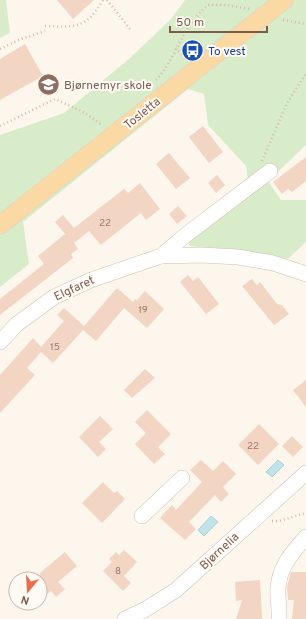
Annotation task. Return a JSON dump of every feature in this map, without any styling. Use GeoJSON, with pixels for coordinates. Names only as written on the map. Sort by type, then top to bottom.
{"type":"FeatureCollection","features":[{"type":"Feature","properties":{"kind":"main road","name":"Tosletta"},"geometry":{"type":"LineString","coordinates":[[0,225],[284,0]]}},
{"type":"Feature","properties":{"kind":"street","name":"Elgfaret"},"geometry":{"type":"LineString","coordinates":[[161,256],[187,234],[270,171]]}},
{"type":"Feature","properties":{"kind":"street","name":"Elgfaret"},"geometry":{"type":"LineString","coordinates":[[0,342],[17,324],[54,297],[91,280],[161,256],[238,256],[273,263],[306,274]]}},
{"type":"Feature","properties":{"kind":"street","name":"Bjørnelia"},"geometry":{"type":"LineString","coordinates":[[125,619],[146,609],[176,590],[306,473]]}},
{"type":"Feature","properties":{"kind":"street"},"geometry":{"type":"LineString","coordinates":[[142,516],[182,478]]}},
{"type":"Feature","properties":{"kind":"street"},"geometry":{"type":"LineString","coordinates":[[279,619],[278,589],[281,568],[306,537]]}},
{"type":"Feature","properties":{"kind":"path"},"geometry":{"type":"LineString","coordinates":[[45,26],[76,27],[94,15],[103,0]]}},
{"type":"Feature","properties":{"kind":"path"},"geometry":{"type":"LineString","coordinates":[[107,0],[130,29]]}},
{"type":"Feature","properties":{"kind":"path"},"geometry":{"type":"LineString","coordinates":[[152,84],[166,67],[191,22],[211,0]]}},
{"type":"Feature","properties":{"kind":"path"},"geometry":{"type":"LineString","coordinates":[[208,5],[227,5],[252,10]]}},
{"type":"Feature","properties":{"kind":"path"},"geometry":{"type":"LineString","coordinates":[[283,20],[306,24]]}},
{"type":"Feature","properties":{"kind":"path"},"geometry":{"type":"LineString","coordinates":[[0,49],[20,39],[45,31]]}},
{"type":"Feature","properties":{"kind":"path"},"geometry":{"type":"LineString","coordinates":[[175,49],[188,58]]}},
{"type":"Feature","properties":{"kind":"path"},"geometry":{"type":"LineString","coordinates":[[270,171],[262,160],[287,103],[306,74]]}},
{"type":"Feature","properties":{"kind":"path"},"geometry":{"type":"LineString","coordinates":[[0,126],[55,99],[85,113],[102,125]]}},
{"type":"Feature","properties":{"kind":"path"},"geometry":{"type":"LineString","coordinates":[[96,130],[107,121]]}},
{"type":"Feature","properties":{"kind":"path"},"geometry":{"type":"LineString","coordinates":[[259,515],[269,521],[279,521],[306,513]]}},
{"type":"Feature","properties":{"kind":"green space"},"geometry":{"type":"Polygon","coordinates":[[[0,0],[6,0],[10,33],[0,38],[0,0]]]}},
{"type":"Feature","properties":{"kind":"green space"},"geometry":{"type":"Polygon","coordinates":[[[185,0],[306,0],[306,145],[268,181],[281,200],[306,200],[306,242],[288,259],[255,253],[190,246],[188,241],[250,194],[246,166],[208,125],[204,94],[188,89],[23,222],[29,264],[0,287],[0,135],[64,113],[130,58],[171,19],[185,0]]]}},
{"type":"Feature","properties":{"kind":"water"},"geometry":{"type":"Polygon","coordinates":[[[278,460],[284,465],[272,477],[266,472],[278,460]]]}},
{"type":"Feature","properties":{"kind":"water"},"geometry":{"type":"Polygon","coordinates":[[[211,516],[218,522],[204,536],[198,530],[211,516]]]}},
{"type":"Feature","properties":{"kind":"building"},"geometry":{"type":"Polygon","coordinates":[[[57,0],[94,0],[73,19],[57,0]]]}},
{"type":"Feature","properties":{"kind":"building"},"geometry":{"type":"Polygon","coordinates":[[[25,44],[43,76],[0,100],[0,59],[25,44]]]}},
{"type":"Feature","properties":{"kind":"building"},"geometry":{"type":"Polygon","coordinates":[[[203,126],[223,152],[209,163],[189,137],[203,126]]]}},
{"type":"Feature","properties":{"kind":"building"},"geometry":{"type":"Polygon","coordinates":[[[169,153],[190,178],[176,189],[156,164],[169,153]]]}},
{"type":"Feature","properties":{"kind":"building"},"geometry":{"type":"Polygon","coordinates":[[[306,157],[306,181],[292,192],[288,189],[282,194],[273,182],[306,157]]]}},
{"type":"Feature","properties":{"kind":"building"},"geometry":{"type":"Polygon","coordinates":[[[217,175],[225,185],[216,193],[208,183],[217,175]]]}},
{"type":"Feature","properties":{"kind":"building"},"geometry":{"type":"Polygon","coordinates":[[[140,183],[160,209],[146,220],[141,213],[101,245],[89,231],[74,243],[78,249],[71,254],[73,258],[0,315],[0,299],[44,264],[38,256],[65,234],[55,222],[63,215],[74,228],[124,189],[128,193],[140,183]]]}},
{"type":"Feature","properties":{"kind":"building"},"geometry":{"type":"Polygon","coordinates":[[[178,206],[187,216],[177,224],[169,214],[178,206]]]}},
{"type":"Feature","properties":{"kind":"building"},"geometry":{"type":"Polygon","coordinates":[[[188,275],[193,281],[198,277],[219,304],[206,314],[180,282],[188,275]]]}},
{"type":"Feature","properties":{"kind":"building"},"geometry":{"type":"Polygon","coordinates":[[[252,279],[257,285],[260,282],[277,304],[282,305],[289,314],[274,325],[242,286],[252,279]]]}},
{"type":"Feature","properties":{"kind":"building"},"geometry":{"type":"Polygon","coordinates":[[[117,288],[133,302],[135,299],[137,300],[145,291],[164,309],[147,328],[124,308],[96,341],[83,330],[53,363],[41,352],[27,368],[35,375],[0,413],[0,375],[33,338],[41,347],[64,321],[57,315],[64,308],[84,326],[117,288]]]}},
{"type":"Feature","properties":{"kind":"building"},"geometry":{"type":"Polygon","coordinates":[[[145,369],[155,378],[132,398],[124,390],[145,369]]]}},
{"type":"Feature","properties":{"kind":"building"},"geometry":{"type":"Polygon","coordinates":[[[306,380],[306,407],[293,390],[306,380]]]}},
{"type":"Feature","properties":{"kind":"building"},"geometry":{"type":"Polygon","coordinates":[[[147,410],[171,434],[158,447],[165,454],[154,464],[135,444],[146,433],[135,422],[147,410]]]}},
{"type":"Feature","properties":{"kind":"building"},"geometry":{"type":"Polygon","coordinates":[[[100,416],[113,429],[99,442],[106,449],[98,457],[79,437],[100,416]]]}},
{"type":"Feature","properties":{"kind":"building"},"geometry":{"type":"Polygon","coordinates":[[[259,424],[279,444],[258,465],[238,445],[259,424]]]}},
{"type":"Feature","properties":{"kind":"building"},"geometry":{"type":"Polygon","coordinates":[[[292,436],[303,447],[293,457],[282,446],[292,436]]]}},
{"type":"Feature","properties":{"kind":"building"},"geometry":{"type":"Polygon","coordinates":[[[201,460],[213,471],[223,461],[236,474],[223,487],[229,494],[221,502],[215,495],[189,522],[196,529],[185,540],[160,518],[172,505],[176,510],[202,482],[190,470],[201,460]]]}},
{"type":"Feature","properties":{"kind":"building"},"geometry":{"type":"Polygon","coordinates":[[[103,482],[114,493],[117,491],[125,499],[102,523],[82,503],[103,482]]]}},
{"type":"Feature","properties":{"kind":"building"},"geometry":{"type":"Polygon","coordinates":[[[124,550],[137,562],[124,576],[131,583],[123,591],[103,571],[112,562],[109,559],[116,552],[119,555],[124,550]]]}},
{"type":"Feature","properties":{"kind":"building"},"geometry":{"type":"Polygon","coordinates":[[[65,552],[77,566],[58,582],[65,589],[56,597],[51,591],[48,594],[48,571],[42,571],[65,552]]]}},
{"type":"Feature","properties":{"kind":"building"},"geometry":{"type":"Polygon","coordinates":[[[291,572],[306,572],[306,619],[292,619],[294,600],[288,600],[287,587],[291,572]]]}},
{"type":"Feature","properties":{"kind":"building"},"geometry":{"type":"Polygon","coordinates":[[[260,580],[262,619],[236,619],[242,600],[236,601],[235,582],[260,580]]]}},
{"type":"Feature","properties":{"kind":"place","name":"To vest"},"geometry":{"type":"Point","coordinates":[193,51]}},
{"type":"Feature","properties":{"kind":"place","name":"Bjørnemyr skole"},"geometry":{"type":"Point","coordinates":[49,85]}}]}
